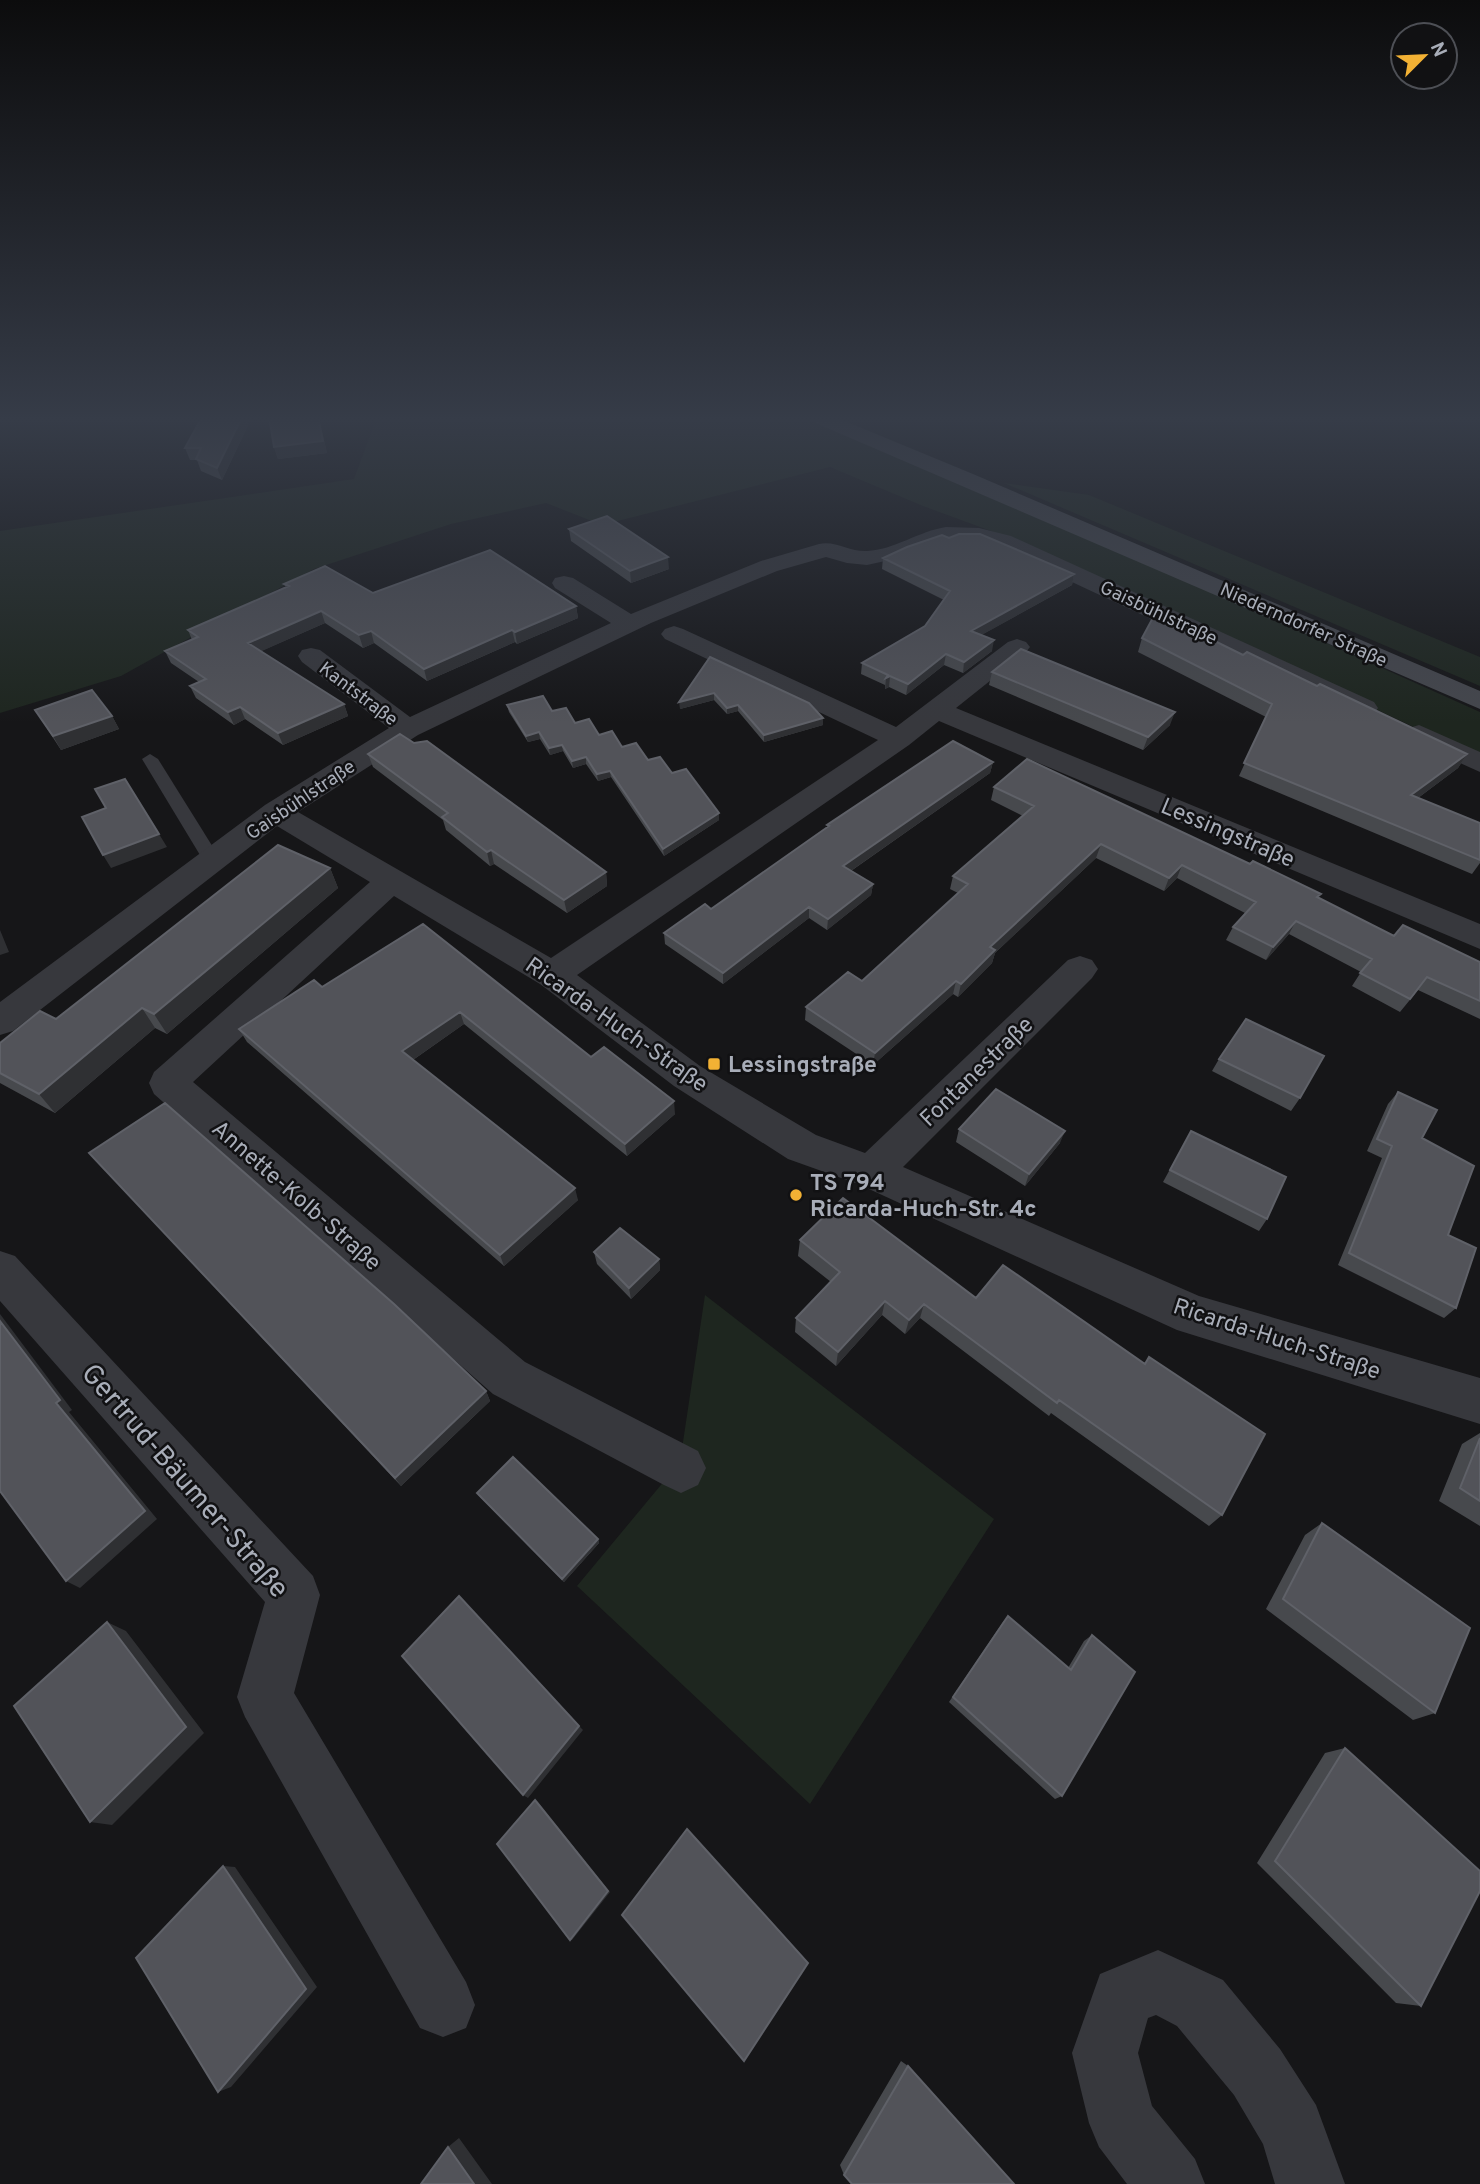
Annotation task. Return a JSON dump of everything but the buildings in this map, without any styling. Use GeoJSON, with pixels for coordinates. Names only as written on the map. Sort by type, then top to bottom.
{"type":"FeatureCollection","features":[{"type":"Feature","properties":{"kind":"main road","name":"Niederndorfer Straße"},"geometry":{"type":"LineString","coordinates":[[1061,519],[1480,701]]}},
{"type":"Feature","properties":{"kind":"street","name":"Gaisbühlstraße"},"geometry":{"type":"LineString","coordinates":[[0,1021],[275,812],[408,729],[630,624],[769,566],[827,549],[847,556],[867,558],[886,554],[932,536],[960,533],[1003,541],[1480,763]]}},
{"type":"Feature","properties":{"kind":"street"},"geometry":{"type":"LineString","coordinates":[[564,583],[630,624]]}},
{"type":"Feature","properties":{"kind":"street"},"geometry":{"type":"LineString","coordinates":[[674,634],[899,738]]}},
{"type":"Feature","properties":{"kind":"street"},"geometry":{"type":"LineString","coordinates":[[552,975],[899,738],[1017,647]]}},
{"type":"Feature","properties":{"kind":"street","name":"Kantstraße"},"geometry":{"type":"LineString","coordinates":[[311,656],[408,729]]}},
{"type":"Feature","properties":{"kind":"street","name":"Lessingstraße"},"geometry":{"type":"LineString","coordinates":[[937,710],[1480,937]]}},
{"type":"Feature","properties":{"kind":"street","name":"Ricarda-Huch-Straße"},"geometry":{"type":"LineString","coordinates":[[275,812],[393,879],[552,975],[687,1076],[802,1147],[872,1172],[1193,1315],[1480,1401]]}},
{"type":"Feature","properties":{"kind":"street","name":"Annette-Kolb-Straße"},"geometry":{"type":"LineString","coordinates":[[393,879],[168,1083],[509,1378],[681,1468]]}},
{"type":"Feature","properties":{"kind":"street","name":"Fontanestraße"},"geometry":{"type":"LineString","coordinates":[[872,1172],[1080,969]]}},
{"type":"Feature","properties":{"kind":"street","name":"Gertrud-Bäumer-Straße"},"geometry":{"type":"LineString","coordinates":[[0,1269],[294,1595],[265,1697],[443,2005]]}},
{"type":"Feature","properties":{"kind":"street"},"geometry":{"type":"LineString","coordinates":[[1170,2184],[1123,2123],[1105,2053],[1123,1997],[1158,1982],[1200,2003],[1257,2072],[1292,2129],[1310,2184]]}},
{"type":"Feature","properties":{"kind":"lane"},"geometry":{"type":"LineString","coordinates":[[150,759],[212,860]]}},
{"type":"Feature","properties":{"kind":"shaded area"},"geometry":{"type":"Polygon","coordinates":[[[82,519],[474,519],[314,569],[121,676],[0,713],[0,531],[82,519]]]}},
{"type":"Feature","properties":{"kind":"shaded area"},"geometry":{"type":"Polygon","coordinates":[[[587,519],[626,519],[602,525],[587,519]]]}},
{"type":"Feature","properties":{"kind":"shaded area"},"geometry":{"type":"Polygon","coordinates":[[[958,519],[1043,519],[1480,712],[1480,758],[1010,538],[958,519]]]}},
{"type":"Feature","properties":{"kind":"shaded area"},"geometry":{"type":"Polygon","coordinates":[[[1088,519],[1147,519],[1480,657],[1480,686],[1088,519]]]}},
{"type":"Feature","properties":{"kind":"shaded area"},"geometry":{"type":"Polygon","coordinates":[[[705,1295],[994,1519],[810,1804],[577,1586],[680,1462],[705,1295]]]}},
{"type":"Feature","properties":{"kind":"place","name":"Lessingstraße"},"geometry":{"type":"Point","coordinates":[714,1064]}},
{"type":"Feature","properties":{"kind":"place","name":"TS 794 Ricarda-Huch-Str. 4c"},"geometry":{"type":"Point","coordinates":[796,1195]}}]}
